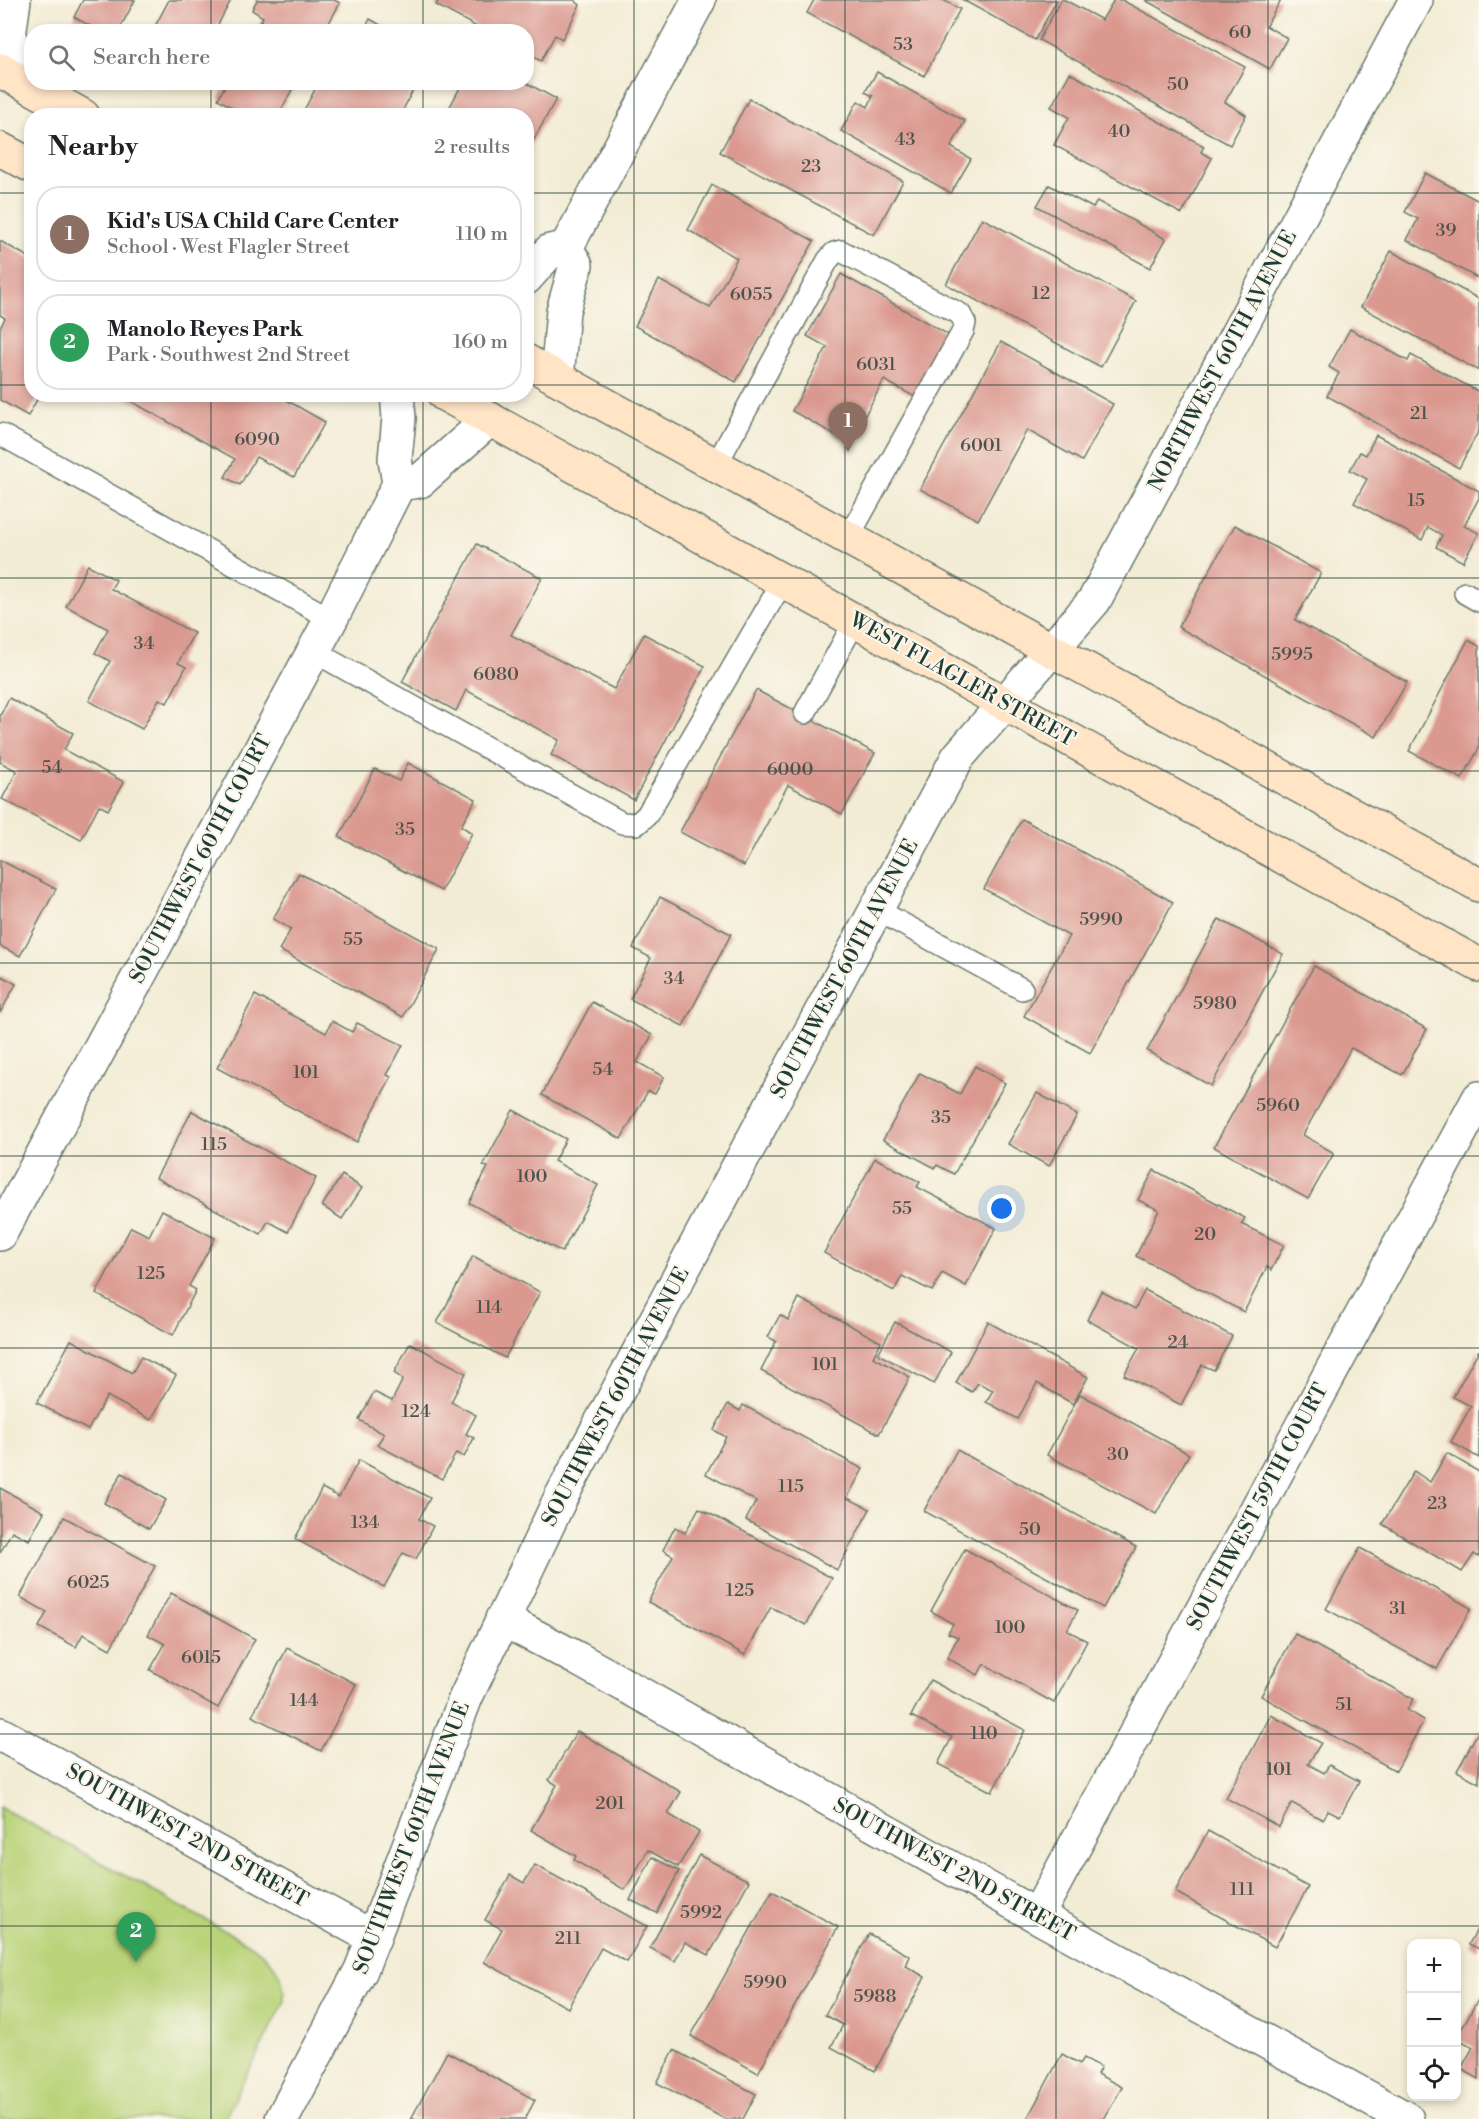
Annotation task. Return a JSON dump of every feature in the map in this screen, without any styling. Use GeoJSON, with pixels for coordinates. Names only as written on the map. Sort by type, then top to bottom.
{"type":"FeatureCollection","features":[{"type":"Feature","properties":{"kind":"main road"},"geometry":{"type":"LineString","coordinates":[[5,73],[24,83]]}},
{"type":"Feature","properties":{"kind":"main road"},"geometry":{"type":"LineString","coordinates":[[36,90],[68,108]]}},
{"type":"Feature","properties":{"kind":"main road"},"geometry":{"type":"LineString","coordinates":[[0,149],[24,162]]}},
{"type":"Feature","properties":{"kind":"main road"},"geometry":{"type":"LineString","coordinates":[[534,365],[1479,885]]}},
{"type":"Feature","properties":{"kind":"main road","name":"WEST FLAGLER STREET"},"geometry":{"type":"LineString","coordinates":[[459,402],[1479,965]]}},
{"type":"Feature","properties":{"kind":"street"},"geometry":{"type":"LineString","coordinates":[[5,73],[14,0]]}},
{"type":"Feature","properties":{"kind":"street"},"geometry":{"type":"LineString","coordinates":[[566,248],[699,0]]}},
{"type":"Feature","properties":{"kind":"street","name":"NORTHWEST 60TH AVENUE"},"geometry":{"type":"LineString","coordinates":[[1004,703],[1094,601],[1416,0]]}},
{"type":"Feature","properties":{"kind":"street"},"geometry":{"type":"LineString","coordinates":[[534,269],[550,251],[566,248]]}},
{"type":"Feature","properties":{"kind":"street"},"geometry":{"type":"LineString","coordinates":[[557,378],[563,311],[576,266],[566,248]]}},
{"type":"Feature","properties":{"kind":"street"},"geometry":{"type":"LineString","coordinates":[[398,402],[399,418],[395,459],[399,484],[420,481],[490,419]]}},
{"type":"Feature","properties":{"kind":"street","name":"SOUTHWEST 60TH COURT"},"geometry":{"type":"LineString","coordinates":[[0,1234],[331,619],[399,484]]}},
{"type":"Feature","properties":{"kind":"street","name":"SOUTHWEST 60TH AVENUE"},"geometry":{"type":"LineString","coordinates":[[282,2119],[361,1971],[466,1697],[561,1497],[878,910],[958,757],[1004,703]]}},
{"type":"Feature","properties":{"kind":"street","name":"SOUTHWEST 59TH COURT"},"geometry":{"type":"LineString","coordinates":[[1037,1916],[1479,1098]]}},
{"type":"Feature","properties":{"kind":"street","name":"SOUTHWEST 2ND STREET"},"geometry":{"type":"LineString","coordinates":[[502,1619],[1407,2119]]}},
{"type":"Feature","properties":{"kind":"street","name":"SOUTHWEST 2ND STREET"},"geometry":{"type":"LineString","coordinates":[[0,1734],[374,1938]]}},
{"type":"Feature","properties":{"kind":"lane"},"geometry":{"type":"LineString","coordinates":[[716,465],[834,253],[841,251],[960,314],[965,323],[963,331],[848,538]]}},
{"type":"Feature","properties":{"kind":"lane"},"geometry":{"type":"LineString","coordinates":[[0,434],[331,619]]}},
{"type":"Feature","properties":{"kind":"lane"},"geometry":{"type":"LineString","coordinates":[[313,651],[622,823],[637,824],[647,815],[783,581]]}},
{"type":"Feature","properties":{"kind":"lane"},"geometry":{"type":"LineString","coordinates":[[805,712],[855,621]]}},
{"type":"Feature","properties":{"kind":"lane"},"geometry":{"type":"LineString","coordinates":[[878,910],[1022,989]]}},
{"type":"Feature","properties":{"kind":"green space"},"geometry":{"type":"Polygon","coordinates":[[[0,1807],[247,1943],[263,1954],[275,1967],[282,1983],[284,2003],[224,2119],[0,2119],[0,1807]]]}},
{"type":"Feature","properties":{"kind":"building"},"geometry":{"type":"Polygon","coordinates":[[[83,0],[135,0],[122,24],[87,24],[74,17],[83,0]]]}},
{"type":"Feature","properties":{"kind":"building"},"geometry":{"type":"Polygon","coordinates":[[[169,0],[231,0],[218,24],[156,24],[169,0]]]}},
{"type":"Feature","properties":{"kind":"building"},"geometry":{"type":"Polygon","coordinates":[[[257,0],[334,0],[340,3],[328,24],[259,24],[263,17],[252,10],[257,0]]]}},
{"type":"Feature","properties":{"kind":"building"},"geometry":{"type":"Polygon","coordinates":[[[439,0],[574,0],[580,5],[562,39],[555,35],[541,61],[534,57],[534,24],[471,24],[436,5],[439,0]]]}},
{"type":"Feature","properties":{"kind":"building"},"geometry":{"type":"Polygon","coordinates":[[[814,0],[943,0],[960,9],[924,76],[807,13],[814,0]]]}},
{"type":"Feature","properties":{"kind":"building"},"geometry":{"type":"Polygon","coordinates":[[[963,0],[1057,0],[1035,40],[963,0]]]}},
{"type":"Feature","properties":{"kind":"building"},"geometry":{"type":"Polygon","coordinates":[[[1061,0],[1102,20],[1114,0],[1122,0],[1245,67],[1225,102],[1246,115],[1230,145],[1039,40],[1061,0]]]}},
{"type":"Feature","properties":{"kind":"building"},"geometry":{"type":"Polygon","coordinates":[[[1145,0],[1281,0],[1266,26],[1287,38],[1270,69],[1145,0]]]}},
{"type":"Feature","properties":{"kind":"building"},"geometry":{"type":"Polygon","coordinates":[[[370,19],[379,24],[367,24],[370,19]]]}},
{"type":"Feature","properties":{"kind":"building"},"geometry":{"type":"Polygon","coordinates":[[[877,72],[965,121],[951,147],[971,159],[951,193],[841,131],[858,101],[868,107],[873,96],[865,92],[877,72]]]}},
{"type":"Feature","properties":{"kind":"building"},"geometry":{"type":"Polygon","coordinates":[[[1070,73],[1204,146],[1201,152],[1212,158],[1182,214],[1054,145],[1069,117],[1051,107],[1070,73]]]}},
{"type":"Feature","properties":{"kind":"building"},"geometry":{"type":"Polygon","coordinates":[[[534,87],[556,99],[534,139],[534,108],[449,108],[459,90],[534,90],[534,87]]]}},
{"type":"Feature","properties":{"kind":"building"},"geometry":{"type":"Polygon","coordinates":[[[223,90],[292,90],[282,108],[233,108],[218,99],[223,90]]]}},
{"type":"Feature","properties":{"kind":"building"},"geometry":{"type":"Polygon","coordinates":[[[315,90],[413,90],[404,108],[305,108],[315,90]]]}},
{"type":"Feature","properties":{"kind":"building"},"geometry":{"type":"Polygon","coordinates":[[[749,99],[903,181],[874,235],[720,152],[749,99]]]}},
{"type":"Feature","properties":{"kind":"building"},"geometry":{"type":"Polygon","coordinates":[[[1425,173],[1479,201],[1479,279],[1407,240],[1418,219],[1405,212],[1425,173]]]}},
{"type":"Feature","properties":{"kind":"building"},"geometry":{"type":"Polygon","coordinates":[[[712,185],[814,241],[736,382],[635,326],[659,280],[710,308],[737,258],[688,230],[712,185]]]}},
{"type":"Feature","properties":{"kind":"building"},"geometry":{"type":"Polygon","coordinates":[[[1049,185],[1093,208],[1097,201],[1166,239],[1150,268],[1037,206],[1049,185]]]}},
{"type":"Feature","properties":{"kind":"building"},"geometry":{"type":"Polygon","coordinates":[[[982,218],[1136,301],[1101,367],[946,284],[982,218]]]}},
{"type":"Feature","properties":{"kind":"building"},"geometry":{"type":"Polygon","coordinates":[[[0,241],[24,254],[24,402],[36,402],[28,416],[0,400],[0,328],[5,318],[0,315],[0,241]]]}},
{"type":"Feature","properties":{"kind":"building"},"geometry":{"type":"Polygon","coordinates":[[[1391,251],[1479,299],[1479,371],[1361,307],[1391,251]]]}},
{"type":"Feature","properties":{"kind":"building"},"geometry":{"type":"Polygon","coordinates":[[[841,274],[949,335],[915,397],[884,380],[850,443],[792,411],[827,347],[807,336],[841,274]]]}},
{"type":"Feature","properties":{"kind":"building"},"geometry":{"type":"Polygon","coordinates":[[[1350,329],[1408,361],[1411,355],[1479,392],[1479,430],[1459,468],[1327,396],[1339,373],[1329,367],[1350,329]]]}},
{"type":"Feature","properties":{"kind":"building"},"geometry":{"type":"Polygon","coordinates":[[[1001,342],[1113,404],[1082,461],[1027,430],[978,520],[920,489],[1001,342]]]}},
{"type":"Feature","properties":{"kind":"building"},"geometry":{"type":"Polygon","coordinates":[[[132,402],[290,402],[325,422],[294,477],[256,457],[240,485],[225,477],[235,459],[132,402]]]}},
{"type":"Feature","properties":{"kind":"building"},"geometry":{"type":"Polygon","coordinates":[[[1376,435],[1479,491],[1479,498],[1464,526],[1479,533],[1463,562],[1436,547],[1442,535],[1428,527],[1422,540],[1354,503],[1367,479],[1350,470],[1360,452],[1366,455],[1376,435]]]}},
{"type":"Feature","properties":{"kind":"building"},"geometry":{"type":"Polygon","coordinates":[[[1235,525],[1321,573],[1295,620],[1407,682],[1376,737],[1178,627],[1235,525]]]}},
{"type":"Feature","properties":{"kind":"building"},"geometry":{"type":"Polygon","coordinates":[[[477,544],[542,578],[511,635],[614,689],[644,634],[705,666],[634,800],[551,755],[559,740],[466,690],[456,711],[402,682],[477,544]]]}},
{"type":"Feature","properties":{"kind":"building"},"geometry":{"type":"Polygon","coordinates":[[[88,565],[116,580],[111,589],[194,633],[178,663],[186,667],[167,703],[159,699],[142,729],[89,701],[110,661],[95,653],[108,629],[66,606],[88,565]]]}},
{"type":"Feature","properties":{"kind":"building"},"geometry":{"type":"Polygon","coordinates":[[[1468,640],[1479,646],[1479,748],[1462,779],[1409,751],[1468,640]]]}},
{"type":"Feature","properties":{"kind":"building"},"geometry":{"type":"Polygon","coordinates":[[[756,690],[875,753],[842,814],[788,785],[744,866],[680,832],[756,690]]]}},
{"type":"Feature","properties":{"kind":"building"},"geometry":{"type":"Polygon","coordinates":[[[9,698],[73,733],[64,750],[124,782],[108,810],[99,805],[81,840],[2,799],[17,771],[0,762],[0,716],[9,698]]]}},
{"type":"Feature","properties":{"kind":"building"},"geometry":{"type":"Polygon","coordinates":[[[408,763],[476,799],[461,826],[472,833],[441,891],[339,837],[375,769],[399,781],[408,763]]]}},
{"type":"Feature","properties":{"kind":"building"},"geometry":{"type":"Polygon","coordinates":[[[1022,819],[1173,902],[1090,1053],[1024,1016],[1069,936],[984,889],[1022,819]]]}},
{"type":"Feature","properties":{"kind":"building"},"geometry":{"type":"Polygon","coordinates":[[[0,860],[56,889],[20,956],[0,946],[0,860]]]}},
{"type":"Feature","properties":{"kind":"building"},"geometry":{"type":"Polygon","coordinates":[[[299,873],[439,949],[403,1017],[279,950],[291,929],[273,919],[299,873]]]}},
{"type":"Feature","properties":{"kind":"building"},"geometry":{"type":"Polygon","coordinates":[[[660,897],[731,934],[683,1026],[630,999],[651,958],[633,948],[660,897]]]}},
{"type":"Feature","properties":{"kind":"building"},"geometry":{"type":"Polygon","coordinates":[[[1219,919],[1283,954],[1211,1086],[1147,1051],[1219,919]]]}},
{"type":"Feature","properties":{"kind":"building"},"geometry":{"type":"Polygon","coordinates":[[[1314,966],[1427,1029],[1402,1075],[1351,1048],[1303,1135],[1334,1153],[1308,1199],[1214,1147],[1314,966]]]}},
{"type":"Feature","properties":{"kind":"building"},"geometry":{"type":"Polygon","coordinates":[[[0,975],[16,984],[0,1013],[0,975]]]}},
{"type":"Feature","properties":{"kind":"building"},"geometry":{"type":"Polygon","coordinates":[[[255,995],[326,1033],[332,1021],[352,1032],[357,1023],[403,1045],[387,1075],[391,1077],[357,1142],[217,1068],[255,995]]]}},
{"type":"Feature","properties":{"kind":"building"},"geometry":{"type":"Polygon","coordinates":[[[592,1002],[652,1035],[637,1062],[664,1077],[655,1094],[648,1091],[621,1139],[542,1095],[592,1002]]]}},
{"type":"Feature","properties":{"kind":"building"},"geometry":{"type":"Polygon","coordinates":[[[975,1066],[1005,1083],[954,1174],[937,1165],[935,1168],[883,1140],[920,1073],[960,1094],[975,1066]]]}},
{"type":"Feature","properties":{"kind":"building"},"geometry":{"type":"Polygon","coordinates":[[[1037,1093],[1077,1115],[1049,1166],[1008,1144],[1037,1093]]]}},
{"type":"Feature","properties":{"kind":"building"},"geometry":{"type":"Polygon","coordinates":[[[513,1110],[566,1139],[554,1161],[598,1185],[562,1252],[469,1203],[488,1167],[483,1166],[513,1110]]]}},
{"type":"Feature","properties":{"kind":"building"},"geometry":{"type":"Polygon","coordinates":[[[192,1111],[316,1178],[288,1232],[268,1221],[261,1234],[156,1178],[192,1111]]]}},
{"type":"Feature","properties":{"kind":"building"},"geometry":{"type":"Polygon","coordinates":[[[875,1158],[920,1182],[917,1187],[996,1228],[966,1286],[942,1273],[932,1291],[902,1276],[894,1291],[824,1253],[875,1158]]]}},
{"type":"Feature","properties":{"kind":"building"},"geometry":{"type":"Polygon","coordinates":[[[1154,1170],[1245,1218],[1241,1224],[1284,1245],[1271,1270],[1267,1267],[1244,1312],[1136,1256],[1159,1210],[1138,1200],[1154,1170]]]}},
{"type":"Feature","properties":{"kind":"building"},"geometry":{"type":"Polygon","coordinates":[[[342,1175],[362,1188],[342,1219],[322,1206],[342,1175]]]}},
{"type":"Feature","properties":{"kind":"building"},"geometry":{"type":"Polygon","coordinates":[[[162,1210],[215,1238],[189,1286],[196,1290],[173,1335],[96,1294],[131,1227],[149,1236],[162,1210]]]}},
{"type":"Feature","properties":{"kind":"building"},"geometry":{"type":"Polygon","coordinates":[[[473,1256],[540,1292],[505,1358],[437,1323],[473,1256]]]}},
{"type":"Feature","properties":{"kind":"building"},"geometry":{"type":"Polygon","coordinates":[[[1145,1290],[1232,1336],[1214,1370],[1202,1365],[1181,1405],[1124,1375],[1139,1348],[1087,1320],[1101,1291],[1135,1309],[1145,1290]]]}},
{"type":"Feature","properties":{"kind":"building"},"geometry":{"type":"Polygon","coordinates":[[[799,1298],[881,1342],[873,1357],[910,1377],[879,1434],[761,1371],[776,1341],[768,1337],[780,1315],[788,1320],[799,1298]]]}},
{"type":"Feature","properties":{"kind":"building"},"geometry":{"type":"Polygon","coordinates":[[[895,1322],[951,1352],[934,1384],[878,1354],[895,1322]]]}},
{"type":"Feature","properties":{"kind":"building"},"geometry":{"type":"Polygon","coordinates":[[[988,1322],[1088,1377],[1073,1404],[1037,1383],[1018,1419],[986,1402],[993,1390],[978,1383],[972,1392],[956,1383],[988,1322]]]}},
{"type":"Feature","properties":{"kind":"building"},"geometry":{"type":"Polygon","coordinates":[[[71,1340],[132,1373],[141,1357],[176,1375],[151,1420],[107,1396],[88,1430],[37,1403],[71,1340]]]}},
{"type":"Feature","properties":{"kind":"building"},"geometry":{"type":"Polygon","coordinates":[[[410,1343],[466,1373],[451,1402],[476,1415],[466,1434],[474,1438],[464,1457],[456,1453],[442,1479],[377,1445],[384,1434],[359,1420],[374,1392],[392,1401],[403,1379],[394,1373],[410,1343]]]}},
{"type":"Feature","properties":{"kind":"building"},"geometry":{"type":"Polygon","coordinates":[[[1479,1350],[1479,1458],[1451,1442],[1471,1406],[1453,1397],[1479,1350]]]}},
{"type":"Feature","properties":{"kind":"building"},"geometry":{"type":"Polygon","coordinates":[[[1080,1394],[1189,1454],[1156,1514],[1047,1455],[1080,1394]]]}},
{"type":"Feature","properties":{"kind":"building"},"geometry":{"type":"Polygon","coordinates":[[[728,1404],[740,1411],[743,1405],[863,1469],[847,1498],[870,1509],[837,1570],[746,1520],[756,1501],[706,1474],[726,1437],[714,1430],[728,1404]]]}},
{"type":"Feature","properties":{"kind":"building"},"geometry":{"type":"Polygon","coordinates":[[[957,1450],[1136,1547],[1103,1608],[924,1511],[957,1450]]]}},
{"type":"Feature","properties":{"kind":"building"},"geometry":{"type":"Polygon","coordinates":[[[1447,1453],[1479,1472],[1479,1557],[1474,1554],[1462,1572],[1382,1524],[1414,1471],[1430,1482],[1447,1453]]]}},
{"type":"Feature","properties":{"kind":"building"},"geometry":{"type":"Polygon","coordinates":[[[359,1460],[430,1498],[419,1519],[433,1526],[416,1559],[403,1553],[384,1587],[295,1539],[322,1488],[339,1497],[359,1460]]]}},
{"type":"Feature","properties":{"kind":"building"},"geometry":{"type":"Polygon","coordinates":[[[122,1473],[166,1500],[149,1529],[104,1503],[122,1473]]]}},
{"type":"Feature","properties":{"kind":"building"},"geometry":{"type":"Polygon","coordinates":[[[0,1488],[44,1512],[29,1540],[12,1531],[0,1553],[0,1488]]]}},
{"type":"Feature","properties":{"kind":"building"},"geometry":{"type":"Polygon","coordinates":[[[699,1508],[832,1578],[806,1625],[771,1607],[745,1655],[648,1602],[673,1556],[663,1550],[675,1527],[685,1533],[699,1508]]]}},
{"type":"Feature","properties":{"kind":"building"},"geometry":{"type":"Polygon","coordinates":[[[64,1517],[155,1566],[110,1649],[83,1634],[76,1647],[39,1627],[47,1612],[20,1597],[64,1517]]]}},
{"type":"Feature","properties":{"kind":"building"},"geometry":{"type":"Polygon","coordinates":[[[1360,1548],[1471,1608],[1437,1669],[1326,1609],[1360,1548]]]}},
{"type":"Feature","properties":{"kind":"building"},"geometry":{"type":"Polygon","coordinates":[[[965,1549],[1078,1610],[1067,1630],[1087,1641],[1054,1703],[984,1664],[978,1675],[947,1658],[958,1637],[948,1633],[953,1624],[931,1611],[965,1549]]]}},
{"type":"Feature","properties":{"kind":"building"},"geometry":{"type":"Polygon","coordinates":[[[171,1593],[255,1639],[218,1708],[150,1670],[165,1644],[148,1635],[171,1593]]]}},
{"type":"Feature","properties":{"kind":"building"},"geometry":{"type":"Polygon","coordinates":[[[1295,1634],[1413,1699],[1407,1710],[1424,1720],[1396,1771],[1261,1696],[1295,1634]]]}},
{"type":"Feature","properties":{"kind":"building"},"geometry":{"type":"Polygon","coordinates":[[[287,1648],[356,1684],[321,1751],[252,1716],[287,1648]]]}},
{"type":"Feature","properties":{"kind":"building"},"geometry":{"type":"Polygon","coordinates":[[[930,1680],[1025,1730],[992,1792],[938,1764],[952,1737],[911,1716],[930,1680]]]}},
{"type":"Feature","properties":{"kind":"building"},"geometry":{"type":"Polygon","coordinates":[[[1271,1715],[1321,1743],[1308,1764],[1324,1773],[1329,1765],[1359,1781],[1340,1816],[1328,1810],[1323,1820],[1292,1803],[1279,1827],[1226,1798],[1271,1715]]]}},
{"type":"Feature","properties":{"kind":"building"},"geometry":{"type":"Polygon","coordinates":[[[1479,1730],[1479,1783],[1457,1771],[1479,1730]]]}},
{"type":"Feature","properties":{"kind":"building"},"geometry":{"type":"Polygon","coordinates":[[[577,1731],[681,1792],[668,1814],[699,1832],[678,1867],[648,1850],[625,1890],[574,1860],[576,1856],[531,1830],[557,1785],[549,1780],[577,1731]]]}},
{"type":"Feature","properties":{"kind":"building"},"geometry":{"type":"Polygon","coordinates":[[[1208,1831],[1308,1887],[1275,1947],[1175,1892],[1208,1831]]]}},
{"type":"Feature","properties":{"kind":"building"},"geometry":{"type":"Polygon","coordinates":[[[699,1855],[749,1881],[709,1955],[685,1942],[675,1961],[650,1948],[699,1855]]]}},
{"type":"Feature","properties":{"kind":"building"},"geometry":{"type":"Polygon","coordinates":[[[652,1857],[679,1871],[657,1913],[630,1900],[652,1857]]]}},
{"type":"Feature","properties":{"kind":"building"},"geometry":{"type":"Polygon","coordinates":[[[535,1865],[647,1926],[627,1962],[601,1948],[568,2008],[484,1962],[502,1929],[485,1920],[510,1875],[524,1883],[535,1865]]]}},
{"type":"Feature","properties":{"kind":"building"},"geometry":{"type":"Polygon","coordinates":[[[772,1891],[838,1927],[758,2073],[691,2036],[772,1891]]]}},
{"type":"Feature","properties":{"kind":"building"},"geometry":{"type":"Polygon","coordinates":[[[1479,1926],[1479,1949],[1469,1944],[1479,1926]]]}},
{"type":"Feature","properties":{"kind":"building"},"geometry":{"type":"Polygon","coordinates":[[[869,1934],[910,1956],[906,1966],[925,1977],[875,2071],[831,2047],[843,2025],[825,2015],[869,1934]]]}},
{"type":"Feature","properties":{"kind":"building"},"geometry":{"type":"Polygon","coordinates":[[[1479,1998],[1479,2079],[1461,2069],[1473,2047],[1461,2041],[1461,2029],[1479,1998]]]}},
{"type":"Feature","properties":{"kind":"building"},"geometry":{"type":"Polygon","coordinates":[[[674,2050],[756,2094],[743,2119],[725,2119],[657,2083],[674,2050]]]}},
{"type":"Feature","properties":{"kind":"building"},"geometry":{"type":"Polygon","coordinates":[[[447,2052],[535,2100],[525,2119],[411,2119],[447,2052]]]}},
{"type":"Feature","properties":{"kind":"building"},"geometry":{"type":"Polygon","coordinates":[[[1062,2054],[1080,2064],[1084,2058],[1101,2067],[1097,2074],[1122,2087],[1104,2119],[1027,2119],[1062,2054]]]}},
{"type":"Feature","properties":{"kind":"place","name":"Kid's USA Child Care Center"},"geometry":{"type":"Point","coordinates":[848,452]}},
{"type":"Feature","properties":{"kind":"place","name":"Manolo Reyes Park"},"geometry":{"type":"Point","coordinates":[136,1962]}}]}
